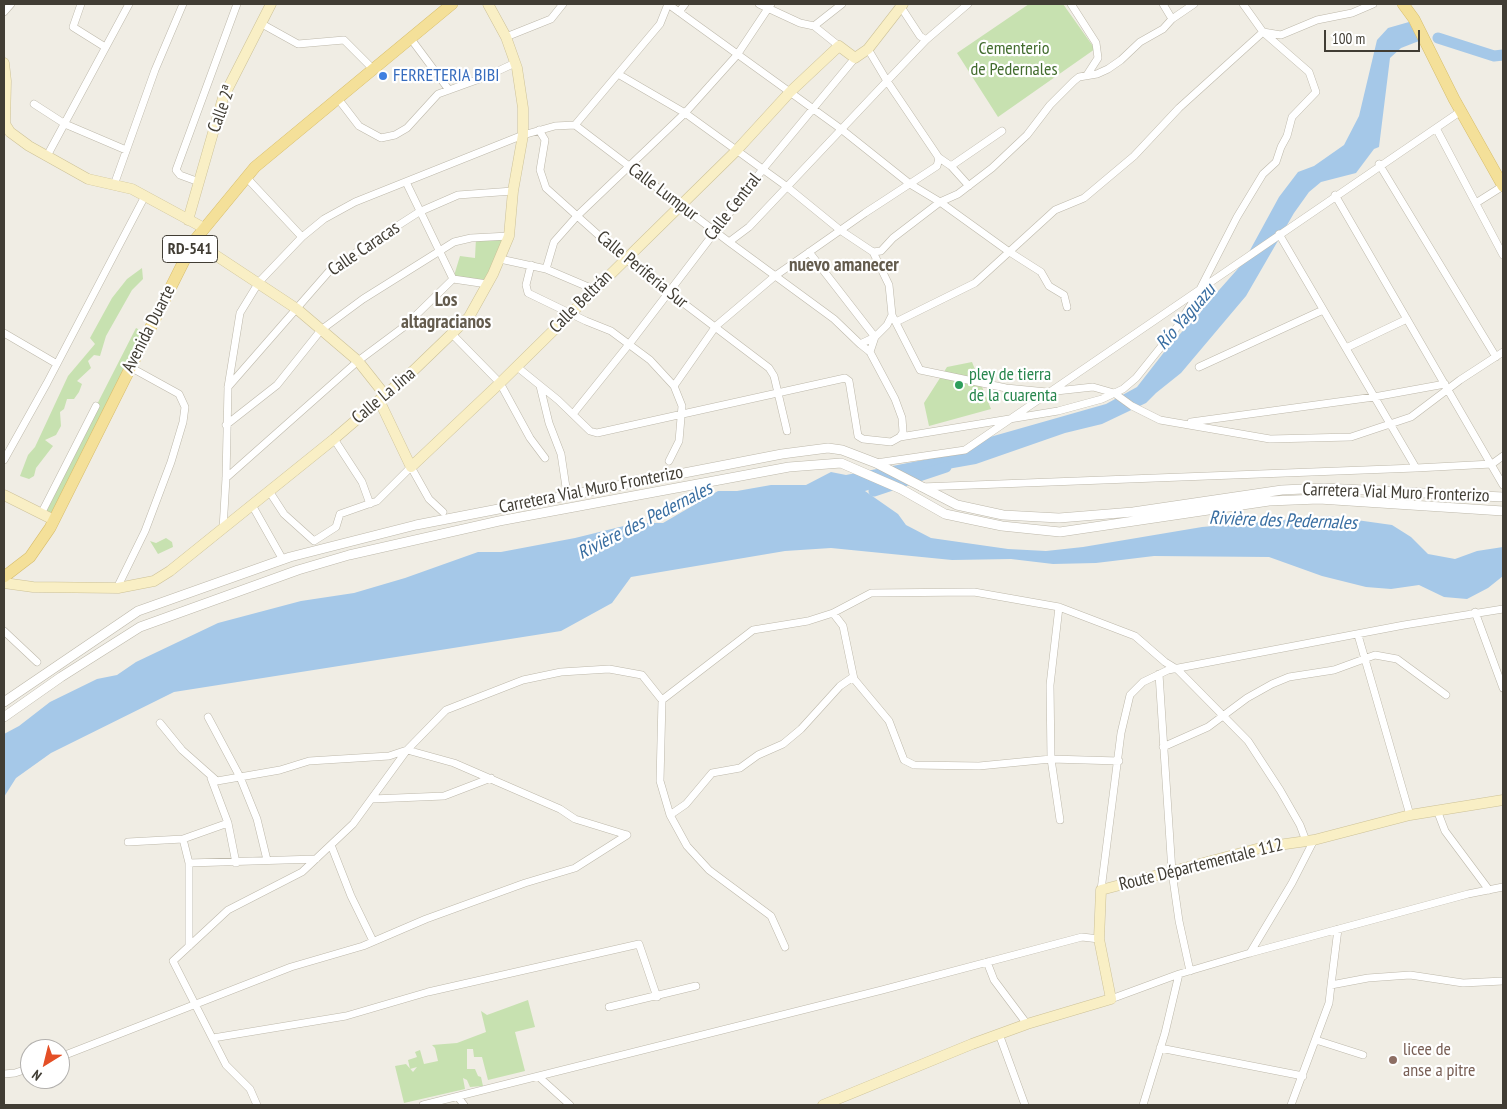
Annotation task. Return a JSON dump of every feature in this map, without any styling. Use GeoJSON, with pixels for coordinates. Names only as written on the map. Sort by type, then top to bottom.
{"type":"FeatureCollection","features":[{"type":"Feature","properties":{"kind":"main road","name":"Calle 2ª"},"geometry":{"type":"LineString","coordinates":[[188,220],[223,98],[272,4]]}},
{"type":"Feature","properties":{"kind":"main road","name":"Avenida Duarte"},"geometry":{"type":"LineString","coordinates":[[4,577],[21,566],[37,548],[54,520],[194,240],[255,167],[339,100],[452,4]]}},
{"type":"Feature","properties":{"kind":"main road","name":"Calle La Jina"},"geometry":{"type":"LineString","coordinates":[[4,583],[33,588],[117,588],[154,581],[170,571],[334,439],[453,335],[469,318],[500,258],[509,236],[513,191],[522,135],[520,86],[515,63],[506,37],[488,4]]}},
{"type":"Feature","properties":{"kind":"main road","name":"Calle Central"},"geometry":{"type":"LineString","coordinates":[[855,58],[868,49],[901,4]]}},
{"type":"Feature","properties":{"kind":"main road"},"geometry":{"type":"LineString","coordinates":[[1403,4],[1414,19],[1461,111],[1503,186]]}},
{"type":"Feature","properties":{"kind":"main road"},"geometry":{"type":"LineString","coordinates":[[839,46],[855,58]]}},
{"type":"Feature","properties":{"kind":"main road","name":"Calle Beltrán"},"geometry":{"type":"LineString","coordinates":[[410,467],[500,383],[624,258],[736,151],[790,92],[839,46]]}},
{"type":"Feature","properties":{"kind":"main road"},"geometry":{"type":"LineString","coordinates":[[4,63],[6,81],[5,124],[47,156],[88,179],[132,189],[204,228]]}},
{"type":"Feature","properties":{"kind":"main road"},"geometry":{"type":"LineString","coordinates":[[194,240],[259,282],[296,309],[358,361],[382,398],[410,467]]}},
{"type":"Feature","properties":{"kind":"main road"},"geometry":{"type":"LineString","coordinates":[[4,495],[54,520]]}},
{"type":"Feature","properties":{"kind":"main road","name":"Route Départementale 112"},"geometry":{"type":"LineString","coordinates":[[1111,999],[1099,939],[1101,890],[1264,847],[1310,840],[1410,815],[1503,800]]}},
{"type":"Feature","properties":{"kind":"main road"},"geometry":{"type":"LineString","coordinates":[[823,1105],[999,1034],[1111,999]]}},
{"type":"Feature","properties":{"kind":"street"},"geometry":{"type":"LineString","coordinates":[[4,12],[11,4]]}},
{"type":"Feature","properties":{"kind":"street"},"geometry":{"type":"LineString","coordinates":[[81,4],[74,27],[105,47]]}},
{"type":"Feature","properties":{"kind":"street"},"geometry":{"type":"LineString","coordinates":[[47,156],[129,4]]}},
{"type":"Feature","properties":{"kind":"street"},"geometry":{"type":"LineString","coordinates":[[114,185],[155,70],[183,4]]}},
{"type":"Feature","properties":{"kind":"street"},"geometry":{"type":"LineString","coordinates":[[199,182],[180,175],[176,170],[237,4]]}},
{"type":"Feature","properties":{"kind":"street"},"geometry":{"type":"LineString","coordinates":[[506,37],[552,19],[563,4]]}},
{"type":"Feature","properties":{"kind":"street"},"geometry":{"type":"LineString","coordinates":[[223,529],[228,387],[240,313],[259,282],[302,237],[324,219],[355,202],[522,135],[539,130],[575,125],[660,24],[668,4],[842,129],[910,184],[940,202],[1008,251],[1041,272],[1050,286],[1064,295],[1067,307]]}},
{"type":"Feature","properties":{"kind":"street"},"geometry":{"type":"LineString","coordinates":[[679,12],[685,4]]}},
{"type":"Feature","properties":{"kind":"street"},"geometry":{"type":"LineString","coordinates":[[759,4],[769,6],[800,23],[814,26],[839,46]]}},
{"type":"Feature","properties":{"kind":"street"},"geometry":{"type":"LineString","coordinates":[[901,4],[920,36],[926,40]]}},
{"type":"Feature","properties":{"kind":"street"},"geometry":{"type":"LineString","coordinates":[[730,242],[749,227],[926,40],[968,4]]}},
{"type":"Feature","properties":{"kind":"street"},"geometry":{"type":"LineString","coordinates":[[1071,4],[1096,43],[1098,58],[1087,75]]}},
{"type":"Feature","properties":{"kind":"street"},"geometry":{"type":"LineString","coordinates":[[1163,4],[1172,19]]}},
{"type":"Feature","properties":{"kind":"street"},"geometry":{"type":"LineString","coordinates":[[873,252],[881,251],[893,238],[940,202],[969,186],[992,168],[1027,135],[1050,105],[1074,81],[1108,69],[1121,60],[1140,42],[1168,26],[1172,19],[1194,4]]}},
{"type":"Feature","properties":{"kind":"street"},"geometry":{"type":"LineString","coordinates":[[516,366],[573,414],[590,431],[597,433],[845,378],[849,382],[858,436],[863,439],[891,442],[900,437],[1058,411],[1102,399],[1136,378],[1177,327],[1198,293],[1237,216],[1263,174],[1276,162],[1281,147],[1288,136],[1292,117],[1316,92],[1309,72],[1263,32],[1243,4]]}},
{"type":"Feature","properties":{"kind":"street"},"geometry":{"type":"LineString","coordinates":[[1263,32],[1281,35],[1317,20],[1352,13],[1373,4]]}},
{"type":"Feature","properties":{"kind":"street"},"geometry":{"type":"LineString","coordinates":[[814,26],[837,5]]}},
{"type":"Feature","properties":{"kind":"street"},"geometry":{"type":"LineString","coordinates":[[546,269],[554,242],[577,216],[685,113],[737,55],[769,6]]}},
{"type":"Feature","properties":{"kind":"street"},"geometry":{"type":"LineString","coordinates":[[262,24],[298,44],[344,40],[374,70]]}},
{"type":"Feature","properties":{"kind":"street"},"geometry":{"type":"LineString","coordinates":[[896,322],[975,282],[1055,210],[1084,198],[1134,156],[1179,108],[1263,32]]}},
{"type":"Feature","properties":{"kind":"street"},"geometry":{"type":"LineString","coordinates":[[411,39],[449,90]]}},
{"type":"Feature","properties":{"kind":"street"},"geometry":{"type":"LineString","coordinates":[[868,49],[938,157],[951,166],[969,186]]}},
{"type":"Feature","properties":{"kind":"street","name":"Calle Central"},"geometry":{"type":"LineString","coordinates":[[573,414],[630,343],[762,169],[855,58]]}},
{"type":"Feature","properties":{"kind":"street"},"geometry":{"type":"LineString","coordinates":[[339,100],[359,126],[381,138],[395,135],[407,128],[438,94],[515,63]]}},
{"type":"Feature","properties":{"kind":"street"},"geometry":{"type":"LineString","coordinates":[[618,74],[685,113],[786,186],[840,230],[873,252],[889,285],[892,314],[920,370],[1006,388],[1047,392],[1093,387],[1114,393],[1132,406],[1160,420],[1270,439],[1351,436],[1411,416],[1446,387],[1503,352]]}},
{"type":"Feature","properties":{"kind":"street"},"geometry":{"type":"LineString","coordinates":[[34,104],[65,124],[126,150]]}},
{"type":"Feature","properties":{"kind":"street"},"geometry":{"type":"LineString","coordinates":[[876,462],[965,450],[1047,392],[1461,111]]}},
{"type":"Feature","properties":{"kind":"street","name":"Calle Lumpur"},"geometry":{"type":"LineString","coordinates":[[575,125],[714,231],[834,319],[870,352]]}},
{"type":"Feature","properties":{"kind":"street"},"geometry":{"type":"LineString","coordinates":[[1436,128],[1476,203],[1500,241],[1503,255]]}},
{"type":"Feature","properties":{"kind":"street","name":"Calle Periferia Sur"},"geometry":{"type":"LineString","coordinates":[[539,130],[545,140],[540,170],[542,181],[546,188],[624,258],[770,368],[779,393],[787,431]]}},
{"type":"Feature","properties":{"kind":"street"},"geometry":{"type":"LineString","coordinates":[[951,166],[1002,132]]}},
{"type":"Feature","properties":{"kind":"street"},"geometry":{"type":"LineString","coordinates":[[674,386],[716,326],[775,276],[840,230],[937,166],[939,162],[938,157]]}},
{"type":"Feature","properties":{"kind":"street"},"geometry":{"type":"LineString","coordinates":[[1379,164],[1496,357]]}},
{"type":"Feature","properties":{"kind":"street"},"geometry":{"type":"LineString","coordinates":[[246,177],[302,237]]}},
{"type":"Feature","properties":{"kind":"street"},"geometry":{"type":"LineString","coordinates":[[406,182],[453,279]]}},
{"type":"Feature","properties":{"kind":"street"},"geometry":{"type":"LineString","coordinates":[[1476,203],[1503,186]]}},
{"type":"Feature","properties":{"kind":"street","name":"Calle Caracas"},"geometry":{"type":"LineString","coordinates":[[228,387],[332,268],[419,212],[458,195],[513,191]]}},
{"type":"Feature","properties":{"kind":"street"},"geometry":{"type":"LineString","coordinates":[[4,460],[57,364],[145,196]]}},
{"type":"Feature","properties":{"kind":"street"},"geometry":{"type":"LineString","coordinates":[[1336,196],[1503,485]]}},
{"type":"Feature","properties":{"kind":"street"},"geometry":{"type":"LineString","coordinates":[[1279,234],[1416,468]]}},
{"type":"Feature","properties":{"kind":"street"},"geometry":{"type":"LineString","coordinates":[[226,425],[277,385],[321,330],[363,298],[454,242],[470,238],[509,236]]}},
{"type":"Feature","properties":{"kind":"street"},"geometry":{"type":"LineString","coordinates":[[809,252],[875,337]]}},
{"type":"Feature","properties":{"kind":"street"},"geometry":{"type":"LineString","coordinates":[[500,258],[546,269],[593,290]]}},
{"type":"Feature","properties":{"kind":"street"},"geometry":{"type":"LineString","coordinates":[[531,265],[526,285],[528,293],[611,331],[630,343],[650,360],[674,386],[681,402],[678,441],[669,461]]}},
{"type":"Feature","properties":{"kind":"street"},"geometry":{"type":"LineString","coordinates":[[453,279],[487,284]]}},
{"type":"Feature","properties":{"kind":"street"},"geometry":{"type":"LineString","coordinates":[[226,478],[358,361],[405,326],[453,279]]}},
{"type":"Feature","properties":{"kind":"street"},"geometry":{"type":"LineString","coordinates":[[1199,367],[1323,310]]}},
{"type":"Feature","properties":{"kind":"street"},"geometry":{"type":"LineString","coordinates":[[860,344],[875,337],[887,325],[892,314]]}},
{"type":"Feature","properties":{"kind":"street"},"geometry":{"type":"LineString","coordinates":[[1346,348],[1407,319]]}},
{"type":"Feature","properties":{"kind":"street"},"geometry":{"type":"LineString","coordinates":[[4,333],[57,364]]}},
{"type":"Feature","properties":{"kind":"street"},"geometry":{"type":"LineString","coordinates":[[453,335],[500,383],[530,438],[545,458]]}},
{"type":"Feature","properties":{"kind":"street"},"geometry":{"type":"LineString","coordinates":[[875,337],[870,352],[895,399],[902,418],[903,432],[900,437]]}},
{"type":"Feature","properties":{"kind":"street"},"geometry":{"type":"LineString","coordinates":[[117,588],[145,531],[171,462],[183,422],[184,407],[179,394],[130,367]]}},
{"type":"Feature","properties":{"kind":"street"},"geometry":{"type":"LineString","coordinates":[[540,386],[549,423],[561,454],[567,494]]}},
{"type":"Feature","properties":{"kind":"street"},"geometry":{"type":"LineString","coordinates":[[1182,423],[1446,387]]}},
{"type":"Feature","properties":{"kind":"street"},"geometry":{"type":"LineString","coordinates":[[41,514],[96,406]]}},
{"type":"Feature","properties":{"kind":"street"},"geometry":{"type":"LineString","coordinates":[[334,439],[362,482],[370,504]]}},
{"type":"Feature","properties":{"kind":"street","name":"Carretera Vial Muro Fronterizo"},"geometry":{"type":"LineString","coordinates":[[4,702],[138,611],[283,560],[416,526],[567,494],[782,454],[828,448],[863,456],[957,505],[981,512],[1060,518],[1133,512],[1282,490],[1316,488],[1503,497]]}},
{"type":"Feature","properties":{"kind":"street"},"geometry":{"type":"LineString","coordinates":[[920,487],[1492,464],[1503,456]]}},
{"type":"Feature","properties":{"kind":"street","name":"Carretera Vial Muro Fronterizo"},"geometry":{"type":"LineString","coordinates":[[4,716],[140,627],[298,570],[349,555],[499,521],[789,466],[841,463],[902,489],[944,514],[1002,526],[1060,532],[1269,501],[1318,499],[1503,511]]}},
{"type":"Feature","properties":{"kind":"street"},"geometry":{"type":"LineString","coordinates":[[410,467],[429,499],[443,512]]}},
{"type":"Feature","properties":{"kind":"street","name":"Calle Beltrán"},"geometry":{"type":"LineString","coordinates":[[269,491],[284,514],[314,541],[336,527],[340,514],[377,501],[410,467]]}},
{"type":"Feature","properties":{"kind":"street"},"geometry":{"type":"LineString","coordinates":[[252,505],[283,560]]}},
{"type":"Feature","properties":{"kind":"street"},"geometry":{"type":"LineString","coordinates":[[662,700],[753,630],[808,621],[834,613],[871,593],[974,592],[1060,607],[1135,636],[1165,662],[1178,670],[1248,741],[1310,840],[1292,883],[1250,953]]}},
{"type":"Feature","properties":{"kind":"street"},"geometry":{"type":"LineString","coordinates":[[1060,607],[1050,685],[1050,758],[1060,820]]}},
{"type":"Feature","properties":{"kind":"street"},"geometry":{"type":"LineString","coordinates":[[1101,890],[1119,761],[1121,733],[1130,695],[1143,682],[1159,674],[1178,670],[1475,612],[1503,609]]}},
{"type":"Feature","properties":{"kind":"street"},"geometry":{"type":"LineString","coordinates":[[1475,612],[1503,688]]}},
{"type":"Feature","properties":{"kind":"street"},"geometry":{"type":"LineString","coordinates":[[834,613],[843,626],[853,677],[888,721],[901,753],[909,763],[979,766],[1050,758],[1119,761]]}},
{"type":"Feature","properties":{"kind":"street"},"geometry":{"type":"LineString","coordinates":[[4,631],[37,662]]}},
{"type":"Feature","properties":{"kind":"street"},"geometry":{"type":"LineString","coordinates":[[1358,635],[1410,815]]}},
{"type":"Feature","properties":{"kind":"street"},"geometry":{"type":"LineString","coordinates":[[1163,748],[1199,732],[1258,691],[1289,677],[1334,670],[1365,657],[1375,655],[1398,659],[1446,695]]}},
{"type":"Feature","properties":{"kind":"street"},"geometry":{"type":"LineString","coordinates":[[257,1105],[250,1089],[226,1065],[173,961],[228,910],[302,872],[353,824],[407,750],[446,710],[506,686],[561,672],[609,669],[642,675],[662,700],[660,781],[670,815],[687,846],[709,870],[771,916],[785,947]]}},
{"type":"Feature","properties":{"kind":"street"},"geometry":{"type":"LineString","coordinates":[[1159,674],[1172,872],[1179,922],[1190,971]]}},
{"type":"Feature","properties":{"kind":"street"},"geometry":{"type":"LineString","coordinates":[[670,815],[686,804],[712,773],[740,768],[758,755],[783,744],[802,729],[840,686],[853,677]]}},
{"type":"Feature","properties":{"kind":"street"},"geometry":{"type":"LineString","coordinates":[[208,716],[240,777],[257,819],[267,860]]}},
{"type":"Feature","properties":{"kind":"street"},"geometry":{"type":"LineString","coordinates":[[70,1054],[291,967],[373,942],[426,919],[525,883],[575,868],[627,835],[575,819],[560,809],[454,763],[407,750],[389,756],[309,761],[280,770],[218,781],[211,777],[182,750],[160,723]]}},
{"type":"Feature","properties":{"kind":"street"},"geometry":{"type":"LineString","coordinates":[[211,777],[228,823],[236,863]]}},
{"type":"Feature","properties":{"kind":"street"},"geometry":{"type":"LineString","coordinates":[[372,799],[444,796],[491,778]]}},
{"type":"Feature","properties":{"kind":"street"},"geometry":{"type":"LineString","coordinates":[[1437,810],[1445,830],[1489,890]]}},
{"type":"Feature","properties":{"kind":"street"},"geometry":{"type":"LineString","coordinates":[[128,842],[183,839],[228,823]]}},
{"type":"Feature","properties":{"kind":"street"},"geometry":{"type":"LineString","coordinates":[[183,839],[189,863],[190,946]]}},
{"type":"Feature","properties":{"kind":"street"},"geometry":{"type":"LineString","coordinates":[[331,845],[351,896],[373,942]]}},
{"type":"Feature","properties":{"kind":"street"},"geometry":{"type":"LineString","coordinates":[[189,863],[316,859]]}},
{"type":"Feature","properties":{"kind":"street"},"geometry":{"type":"LineString","coordinates":[[1111,999],[1179,974],[1250,953],[1489,890],[1503,888]]}},
{"type":"Feature","properties":{"kind":"street"},"geometry":{"type":"LineString","coordinates":[[1291,1105],[1328,1003],[1332,985],[1338,929]]}},
{"type":"Feature","properties":{"kind":"street"},"geometry":{"type":"LineString","coordinates":[[423,1105],[539,1077],[1082,937],[1099,939]]}},
{"type":"Feature","properties":{"kind":"street"},"geometry":{"type":"LineString","coordinates":[[213,1038],[346,1016],[428,992],[639,944],[657,997]]}},
{"type":"Feature","properties":{"kind":"street"},"geometry":{"type":"LineString","coordinates":[[987,962],[994,980],[1027,1024]]}},
{"type":"Feature","properties":{"kind":"street"},"geometry":{"type":"LineString","coordinates":[[1143,1105],[1179,974]]}},
{"type":"Feature","properties":{"kind":"street"},"geometry":{"type":"LineString","coordinates":[[1332,985],[1368,978],[1410,975],[1463,983],[1503,981]]}},
{"type":"Feature","properties":{"kind":"street"},"geometry":{"type":"LineString","coordinates":[[609,1006],[657,997],[696,986]]}},
{"type":"Feature","properties":{"kind":"street"},"geometry":{"type":"LineString","coordinates":[[999,1034],[1026,1105]]}},
{"type":"Feature","properties":{"kind":"street"},"geometry":{"type":"LineString","coordinates":[[1316,1040],[1363,1055]]}},
{"type":"Feature","properties":{"kind":"street"},"geometry":{"type":"LineString","coordinates":[[1160,1048],[1303,1076]]}},
{"type":"Feature","properties":{"kind":"street"},"geometry":{"type":"LineString","coordinates":[[4,1074],[20,1072]]}},
{"type":"Feature","properties":{"kind":"street"},"geometry":{"type":"LineString","coordinates":[[539,1077],[570,1105]]}},
{"type":"Feature","properties":{"kind":"street"},"geometry":{"type":"LineString","coordinates":[[458,1097],[464,1105]]}},
{"type":"Feature","properties":{"kind":"green space","name":"Cementerio de Pedernales"},"geometry":{"type":"Polygon","coordinates":[[[1029,4],[1063,4],[1095,49],[998,117],[957,53],[1029,4]]]}},
{"type":"Feature","properties":{"kind":"green space"},"geometry":{"type":"Polygon","coordinates":[[[506,236],[487,284],[453,279],[460,256],[475,258],[476,238],[506,236]]]}},
{"type":"Feature","properties":{"kind":"green space"},"geometry":{"type":"Polygon","coordinates":[[[142,268],[143,279],[132,290],[106,336],[100,356],[94,355],[88,361],[91,368],[77,381],[82,384],[79,392],[74,399],[67,399],[64,409],[60,412],[61,426],[56,435],[45,440],[53,446],[36,468],[34,476],[29,479],[20,476],[28,455],[35,447],[68,376],[95,344],[90,338],[112,298],[127,279],[142,268]]]}},
{"type":"Feature","properties":{"kind":"green space"},"geometry":{"type":"Polygon","coordinates":[[[136,328],[146,333],[54,520],[41,514],[136,328]]]}},
{"type":"Feature","properties":{"kind":"green space","name":"pley de tierra de la cuarenta"},"geometry":{"type":"Polygon","coordinates":[[[972,362],[991,409],[929,426],[924,403],[947,367],[972,362]]]}},
{"type":"Feature","properties":{"kind":"green space"},"geometry":{"type":"Polygon","coordinates":[[[166,538],[172,542],[173,547],[158,554],[150,541],[156,543],[166,538]]]}},
{"type":"Feature","properties":{"kind":"green space"},"geometry":{"type":"Polygon","coordinates":[[[528,1000],[535,1027],[515,1032],[525,1071],[488,1080],[482,1057],[474,1057],[473,1049],[467,1049],[467,1069],[475,1069],[478,1076],[481,1077],[483,1086],[470,1087],[467,1080],[463,1078],[465,1089],[404,1103],[395,1066],[406,1064],[410,1068],[408,1060],[417,1057],[415,1052],[420,1050],[424,1064],[438,1061],[435,1048],[432,1045],[457,1043],[486,1032],[481,1011],[487,1015],[528,1000]]]}},
{"type":"Feature","properties":{"kind":"water","name":"Rivière des Pedernales"},"geometry":{"type":"Polygon","coordinates":[[[1409,22],[1419,41],[1401,48],[1390,58],[1379,147],[1374,149],[1356,173],[1321,182],[1309,192],[1294,213],[1246,296],[1181,373],[1146,403],[1102,424],[1065,433],[976,464],[925,473],[865,491],[898,514],[906,525],[931,538],[1008,549],[1046,551],[1083,547],[1202,527],[1328,516],[1392,525],[1411,537],[1428,554],[1455,559],[1477,551],[1503,547],[1503,576],[1488,588],[1467,599],[1444,597],[1419,585],[1391,589],[1366,587],[1322,576],[1269,557],[1154,556],[1096,563],[1053,564],[1011,559],[952,560],[831,548],[785,551],[631,577],[612,603],[561,631],[174,692],[51,753],[16,778],[4,797],[4,734],[19,726],[50,702],[97,679],[117,675],[136,662],[218,623],[301,601],[354,593],[405,578],[478,552],[501,552],[575,538],[636,523],[663,523],[718,491],[737,491],[771,485],[806,485],[831,472],[846,475],[959,453],[983,439],[1106,404],[1137,387],[1165,351],[1243,263],[1279,197],[1298,172],[1314,166],[1344,145],[1359,116],[1377,40],[1388,28],[1409,22]]]}},
{"type":"Feature","properties":{"kind":"waterway","name":"Río Yaguazu"},"geometry":{"type":"LineString","coordinates":[[1438,38],[1494,56],[1503,55]]}},
{"type":"Feature","properties":{"kind":"waterway","name":"Río Yaguazu"},"geometry":{"type":"LineString","coordinates":[[874,491],[946,467]]}},
{"type":"Feature","properties":{"kind":"place","name":"FERRETERIA BIBI"},"geometry":{"type":"Point","coordinates":[383,76]}},
{"type":"Feature","properties":{"kind":"place","name":"pley de tierra de la cuarenta"},"geometry":{"type":"Point","coordinates":[959,385]}},
{"type":"Feature","properties":{"kind":"place","name":"licee de anse a pitre"},"geometry":{"type":"Point","coordinates":[1393,1060]}},
{"type":"Feature","properties":{"kind":"district","name":"nuevo amanecer"},"geometry":{"type":"Point","coordinates":[844,266]}},
{"type":"Feature","properties":{"kind":"district","name":"Los altagracianos"},"geometry":{"type":"Point","coordinates":[446,312]}}]}
